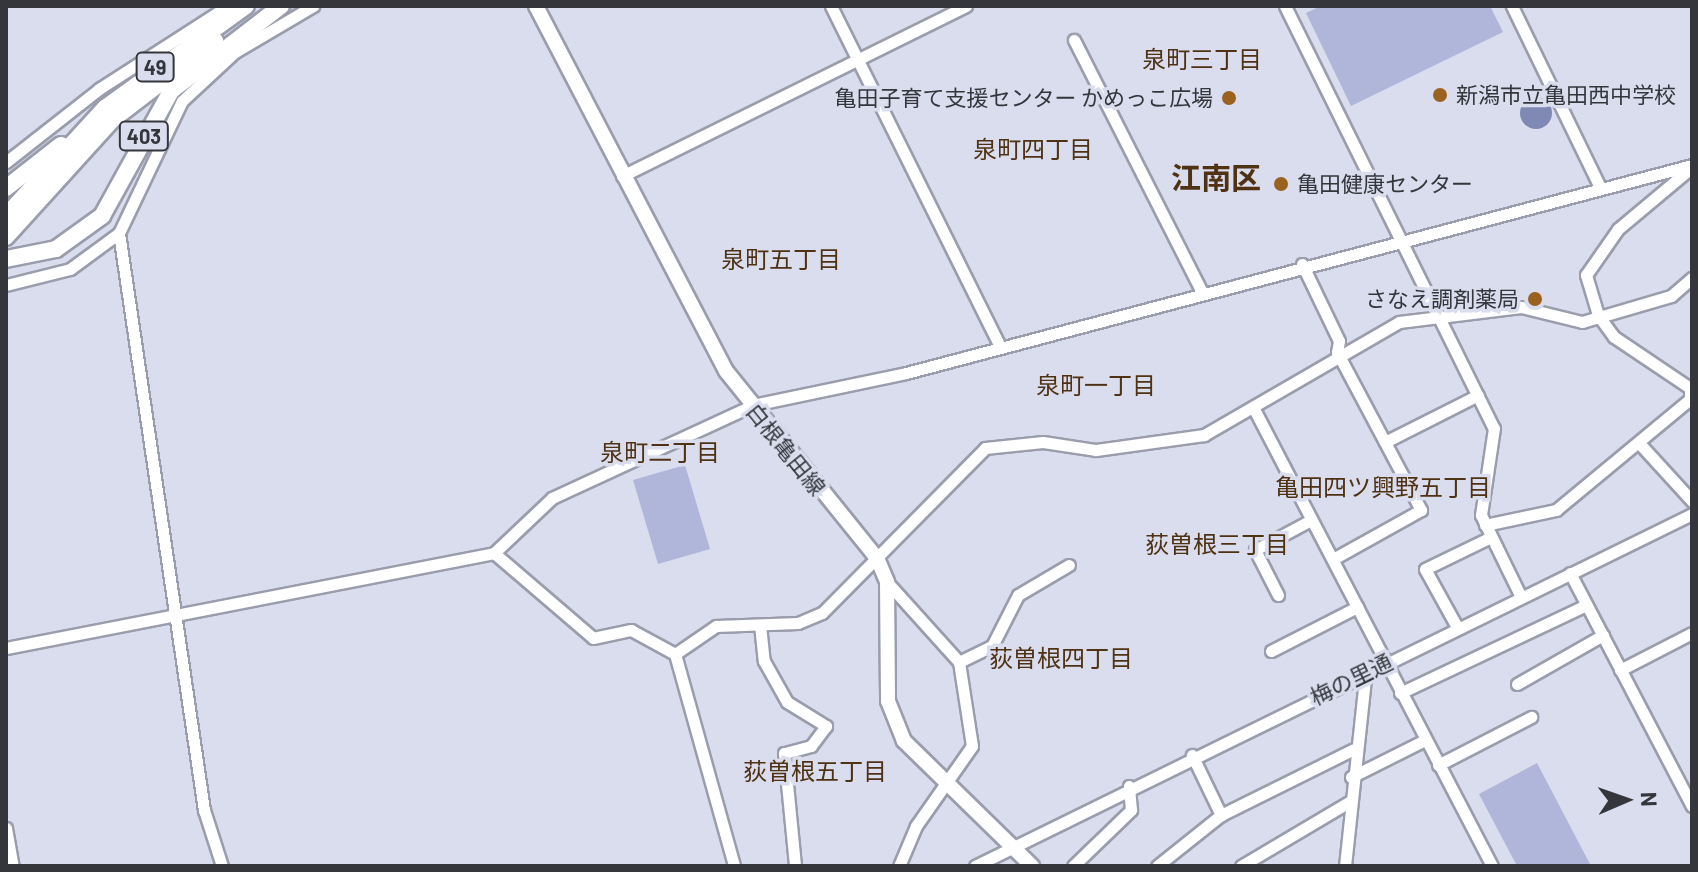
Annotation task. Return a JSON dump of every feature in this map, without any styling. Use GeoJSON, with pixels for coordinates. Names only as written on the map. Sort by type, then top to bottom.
{"type":"FeatureCollection","features":[{"type":"Feature","properties":{"kind":"highway","name":"49"},"geometry":{"type":"LineString","coordinates":[[6,216],[72,140],[150,71],[246,6]]}},
{"type":"Feature","properties":{"kind":"highway","name":"49"},"geometry":{"type":"LineString","coordinates":[[6,237],[112,120],[271,6]]}},
{"type":"Feature","properties":{"kind":"highway","name":"403"},"geometry":{"type":"LineString","coordinates":[[10,259],[56,249],[102,216],[171,91],[289,12]]}},
{"type":"Feature","properties":{"kind":"highway"},"geometry":{"type":"LineString","coordinates":[[6,188],[72,140]]}},
{"type":"Feature","properties":{"kind":"main road","name":"白根亀田線"},"geometry":{"type":"LineString","coordinates":[[536,6],[726,371],[877,558],[887,582],[892,720],[948,784],[1032,866]]}},
{"type":"Feature","properties":{"kind":"street"},"geometry":{"type":"LineString","coordinates":[[6,162],[99,89],[228,6]]}},
{"type":"Feature","properties":{"kind":"street"},"geometry":{"type":"LineString","coordinates":[[6,285],[70,269],[119,233],[169,117],[235,52],[289,12],[313,6]]}},
{"type":"Feature","properties":{"kind":"street"},"geometry":{"type":"LineString","coordinates":[[831,6],[998,343]]}},
{"type":"Feature","properties":{"kind":"street"},"geometry":{"type":"LineString","coordinates":[[622,176],[966,6]]}},
{"type":"Feature","properties":{"kind":"street"},"geometry":{"type":"LineString","coordinates":[[1285,6],[1494,428],[1481,515],[1521,597]]}},
{"type":"Feature","properties":{"kind":"street"},"geometry":{"type":"LineString","coordinates":[[1512,6],[1600,187]]}},
{"type":"Feature","properties":{"kind":"street"},"geometry":{"type":"LineString","coordinates":[[1074,40],[1201,290]]}},
{"type":"Feature","properties":{"kind":"street"},"geometry":{"type":"LineString","coordinates":[[6,648],[494,553],[552,498],[753,405],[906,373],[998,343],[1692,166]]}},
{"type":"Feature","properties":{"kind":"street"},"geometry":{"type":"LineString","coordinates":[[1485,525],[1556,510],[1684,407],[1690,388],[1641,359],[1598,315],[1587,288],[1594,260],[1692,166]]}},
{"type":"Feature","properties":{"kind":"street"},"geometry":{"type":"LineString","coordinates":[[119,233],[204,810],[222,866]]}},
{"type":"Feature","properties":{"kind":"street"},"geometry":{"type":"LineString","coordinates":[[1302,264],[1339,341],[1337,352],[1421,510],[1333,559]]}},
{"type":"Feature","properties":{"kind":"street"},"geometry":{"type":"LineString","coordinates":[[675,654],[716,626],[798,623],[822,613],[877,558],[898,529],[985,448],[1043,442],[1096,450],[1204,435],[1380,328],[1521,307],[1571,322],[1671,296],[1692,278]]}},
{"type":"Feature","properties":{"kind":"street"},"geometry":{"type":"LineString","coordinates":[[1385,442],[1478,395]]}},
{"type":"Feature","properties":{"kind":"street"},"geometry":{"type":"LineString","coordinates":[[1253,407],[1492,866]]}},
{"type":"Feature","properties":{"kind":"street"},"geometry":{"type":"LineString","coordinates":[[1640,444],[1692,501]]}},
{"type":"Feature","properties":{"kind":"street","name":"梅の里通"},"geometry":{"type":"LineString","coordinates":[[975,866],[1192,755],[1692,514]]}},
{"type":"Feature","properties":{"kind":"street"},"geometry":{"type":"LineString","coordinates":[[1278,595],[1255,550],[1311,520]]}},
{"type":"Feature","properties":{"kind":"street"},"geometry":{"type":"LineString","coordinates":[[1457,627],[1425,569],[1491,537]]}},
{"type":"Feature","properties":{"kind":"street"},"geometry":{"type":"LineString","coordinates":[[494,553],[593,638],[631,630],[675,654],[734,866]]}},
{"type":"Feature","properties":{"kind":"street"},"geometry":{"type":"LineString","coordinates":[[959,662],[992,646],[1018,595],[1069,565]]}},
{"type":"Feature","properties":{"kind":"street"},"geometry":{"type":"LineString","coordinates":[[1570,573],[1691,801]]}},
{"type":"Feature","properties":{"kind":"street"},"geometry":{"type":"LineString","coordinates":[[887,582],[959,662],[972,746],[899,866]]}},
{"type":"Feature","properties":{"kind":"street"},"geometry":{"type":"LineString","coordinates":[[1400,693],[1586,605]]}},
{"type":"Feature","properties":{"kind":"street"},"geometry":{"type":"LineString","coordinates":[[1271,651],[1357,607]]}},
{"type":"Feature","properties":{"kind":"street"},"geometry":{"type":"LineString","coordinates":[[760,625],[764,661],[787,702],[826,726],[811,746],[784,753],[795,866]]}},
{"type":"Feature","properties":{"kind":"street"},"geometry":{"type":"LineString","coordinates":[[1620,670],[1692,633]]}},
{"type":"Feature","properties":{"kind":"street"},"geometry":{"type":"LineString","coordinates":[[1517,684],[1603,635]]}},
{"type":"Feature","properties":{"kind":"street"},"geometry":{"type":"LineString","coordinates":[[1345,866],[1354,749],[1366,671]]}},
{"type":"Feature","properties":{"kind":"street"},"geometry":{"type":"LineString","coordinates":[[1438,765],[1531,717]]}},
{"type":"Feature","properties":{"kind":"street"},"geometry":{"type":"LineString","coordinates":[[1351,777],[1425,740]]}},
{"type":"Feature","properties":{"kind":"street"},"geometry":{"type":"LineString","coordinates":[[1157,866],[1221,815],[1354,749]]}},
{"type":"Feature","properties":{"kind":"street"},"geometry":{"type":"LineString","coordinates":[[1192,755],[1221,815]]}},
{"type":"Feature","properties":{"kind":"street"},"geometry":{"type":"LineString","coordinates":[[1073,866],[1131,810],[1129,786]]}},
{"type":"Feature","properties":{"kind":"street"},"geometry":{"type":"LineString","coordinates":[[1241,866],[1349,802]]}},
{"type":"Feature","properties":{"kind":"street"},"geometry":{"type":"LineString","coordinates":[[6,828],[13,866]]}},
{"type":"Feature","properties":{"kind":"shaded area"},"geometry":{"type":"Polygon","coordinates":[[[1321,6],[1490,6],[1503,32],[1351,106],[1306,13],[1321,6]]]}},
{"type":"Feature","properties":{"kind":"shaded area"},"geometry":{"type":"Polygon","coordinates":[[[1536,97],[1547,102],[1552,113],[1547,124],[1536,129],[1525,124],[1520,113],[1525,102],[1536,97]]]}},
{"type":"Feature","properties":{"kind":"shaded area"},"geometry":{"type":"Polygon","coordinates":[[[685,465],[710,549],[658,564],[633,480],[685,465]]]}},
{"type":"Feature","properties":{"kind":"shaded area"},"geometry":{"type":"Polygon","coordinates":[[[1537,763],[1591,866],[1517,866],[1479,794],[1537,763]]]}},
{"type":"Feature","properties":{"kind":"tunnel"},"geometry":{"type":"LineString","coordinates":[[291,6],[292,11]]}},
{"type":"Feature","properties":{"kind":"place","name":"新潟市立亀田西中学校"},"geometry":{"type":"Point","coordinates":[1440,95]}},
{"type":"Feature","properties":{"kind":"place","name":"亀田子育て支援センター かめっこ広場"},"geometry":{"type":"Point","coordinates":[1229,98]}},
{"type":"Feature","properties":{"kind":"place","name":"亀田健康センター"},"geometry":{"type":"Point","coordinates":[1281,184]}},
{"type":"Feature","properties":{"kind":"place","name":"さなえ調剤薬局"},"geometry":{"type":"Point","coordinates":[1535,299]}},
{"type":"Feature","properties":{"kind":"district","name":"泉町三丁目"},"geometry":{"type":"Point","coordinates":[1202,59]}},
{"type":"Feature","properties":{"kind":"district","name":"泉町四丁目"},"geometry":{"type":"Point","coordinates":[1033,149]}},
{"type":"Feature","properties":{"kind":"district","name":"江南区"},"geometry":{"type":"Point","coordinates":[1216,177]}},
{"type":"Feature","properties":{"kind":"district","name":"泉町五丁目"},"geometry":{"type":"Point","coordinates":[781,259]}},
{"type":"Feature","properties":{"kind":"district","name":"泉町一丁目"},"geometry":{"type":"Point","coordinates":[1096,385]}},
{"type":"Feature","properties":{"kind":"district","name":"泉町二丁目"},"geometry":{"type":"Point","coordinates":[660,452]}},
{"type":"Feature","properties":{"kind":"district","name":"亀田四ツ興野五丁目"},"geometry":{"type":"Point","coordinates":[1383,487]}},
{"type":"Feature","properties":{"kind":"district","name":"荻曽根三丁目"},"geometry":{"type":"Point","coordinates":[1217,544]}},
{"type":"Feature","properties":{"kind":"district","name":"荻曽根四丁目"},"geometry":{"type":"Point","coordinates":[1061,658]}},
{"type":"Feature","properties":{"kind":"district","name":"荻曽根五丁目"},"geometry":{"type":"Point","coordinates":[815,771]}}]}
